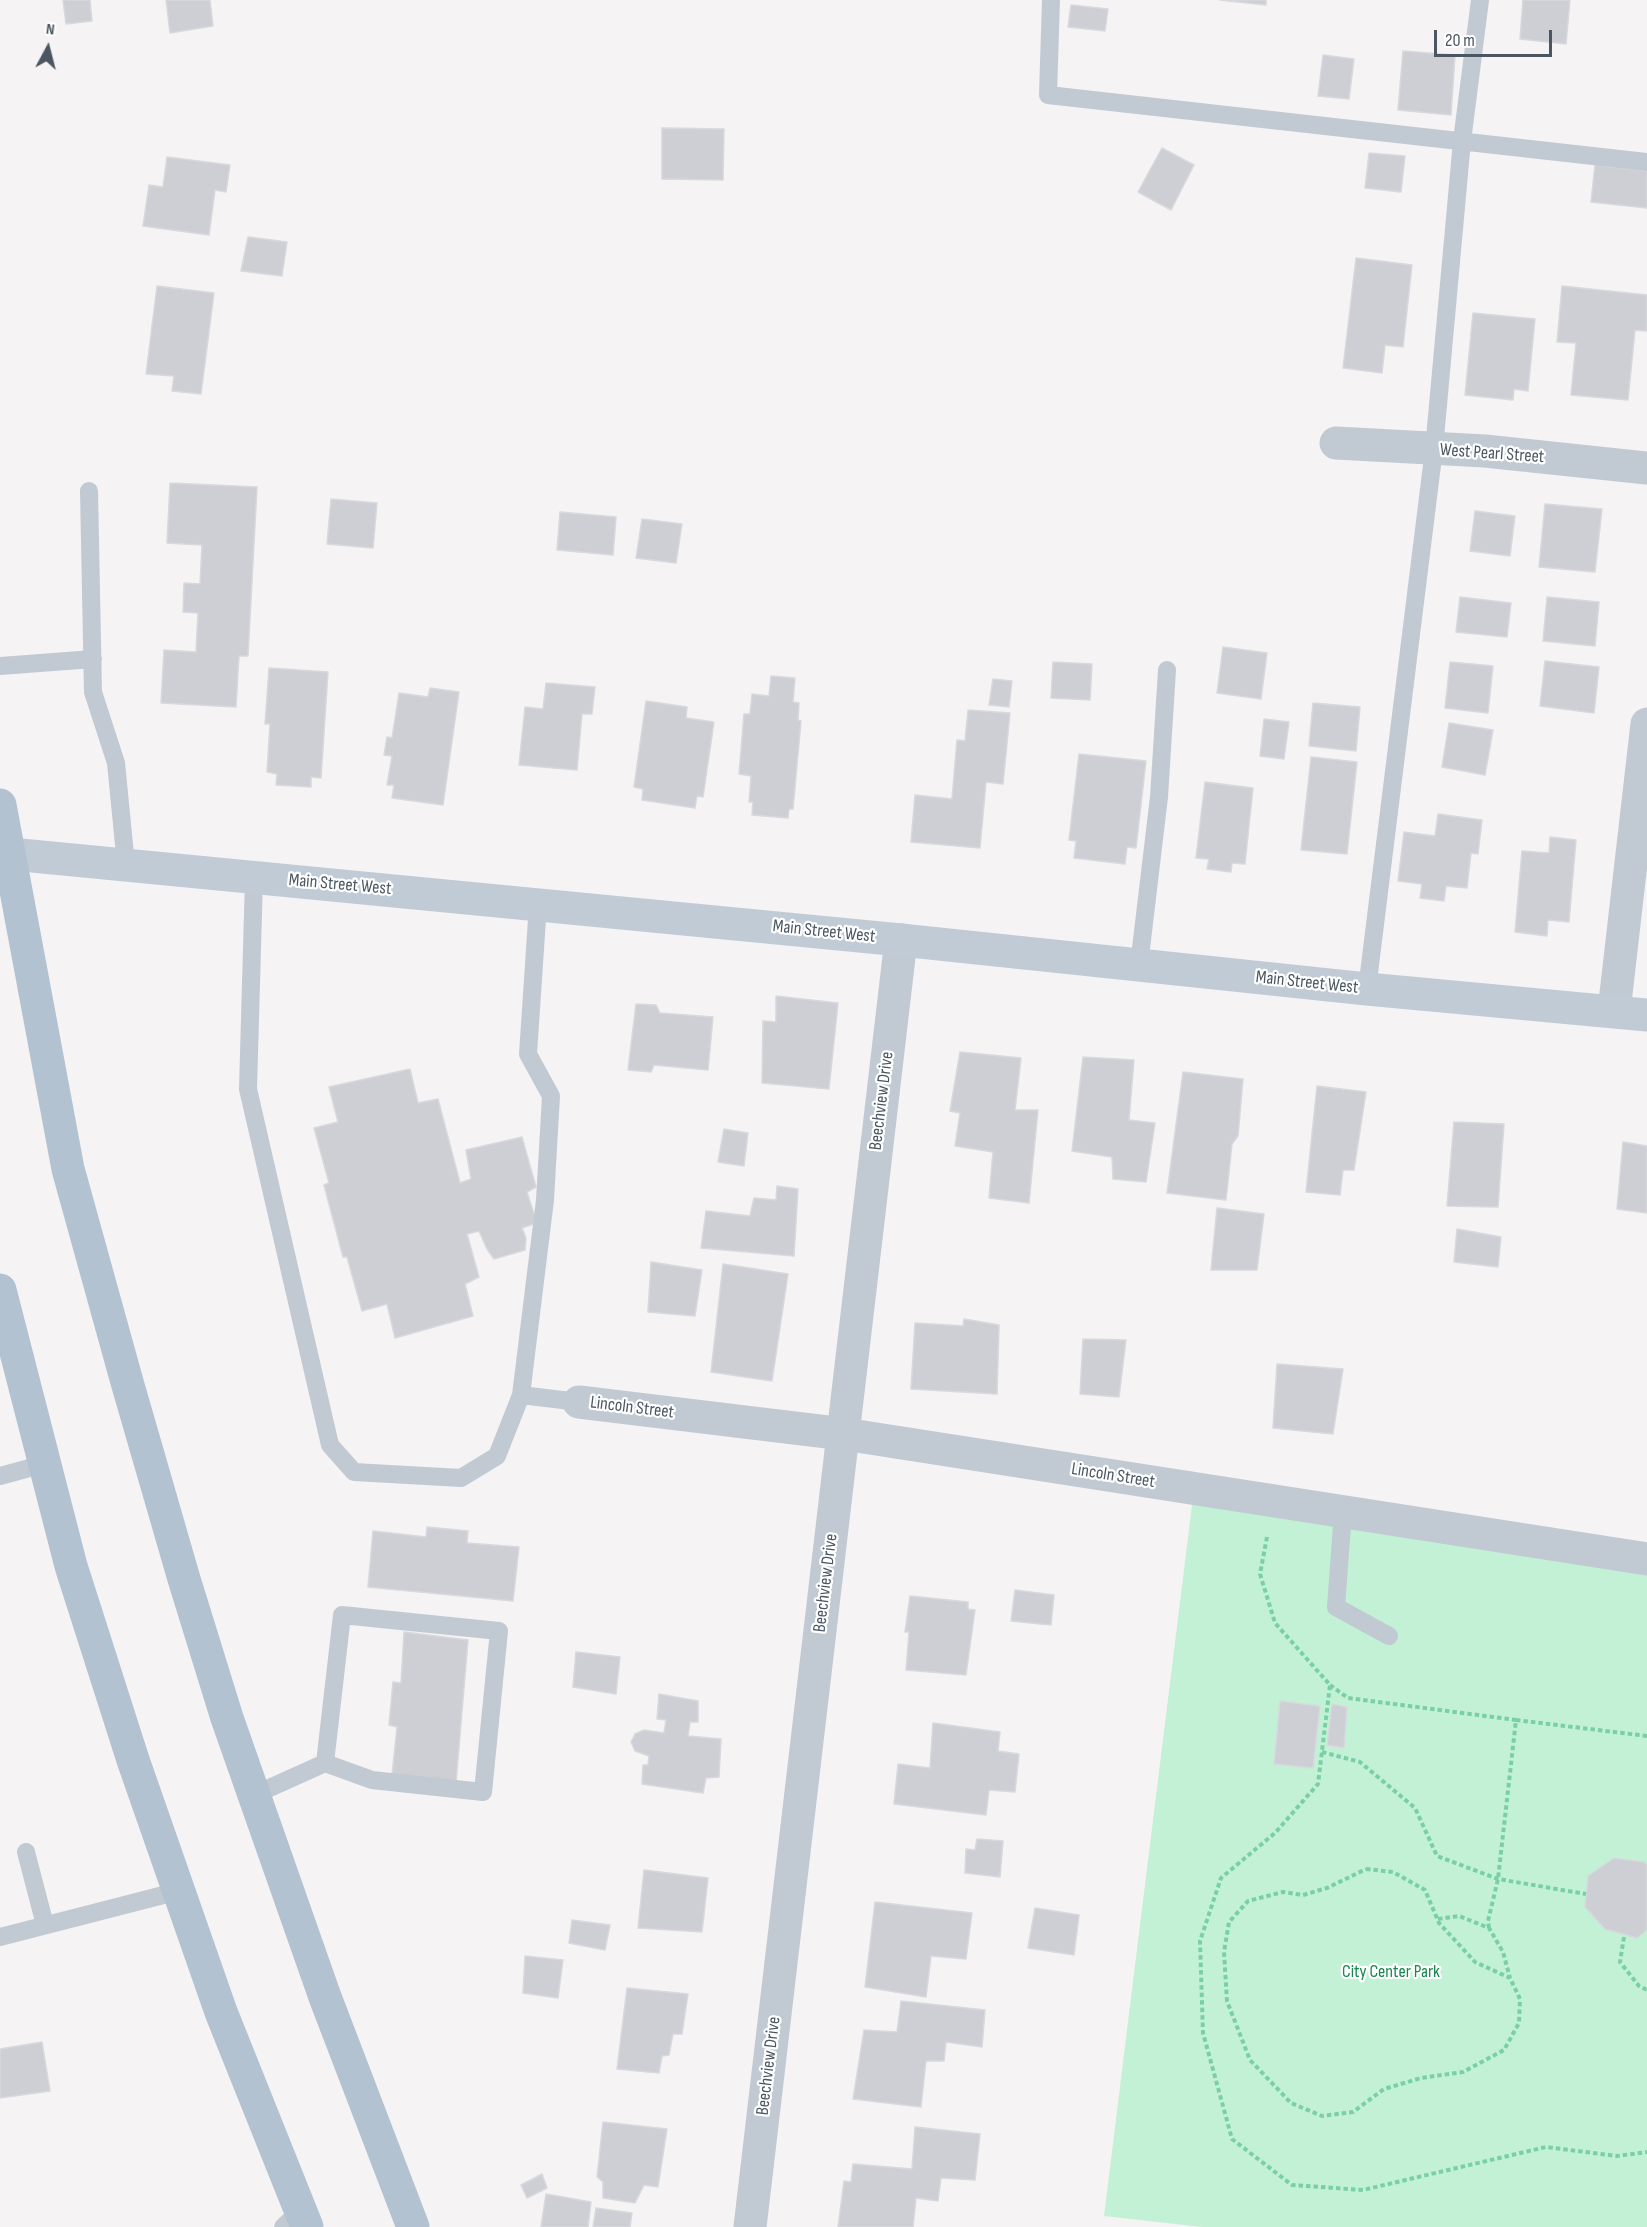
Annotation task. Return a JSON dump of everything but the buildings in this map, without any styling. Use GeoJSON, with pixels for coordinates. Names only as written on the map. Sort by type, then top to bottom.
{"type":"FeatureCollection","features":[{"type":"Feature","properties":{"kind":"main road"},"geometry":{"type":"LineString","coordinates":[[0,805],[5,853],[69,1169],[184,1579],[227,1718],[325,1997],[414,2227]]}},
{"type":"Feature","properties":{"kind":"main road","name":"Main Street West"},"geometry":{"type":"LineString","coordinates":[[5,853],[1647,1015]]}},
{"type":"Feature","properties":{"kind":"main road"},"geometry":{"type":"LineString","coordinates":[[0,1290],[5,1338],[44,1464],[71,1566],[129,1750],[296,2222]]}},
{"type":"Feature","properties":{"kind":"street","name":"West Pearl Street"},"geometry":{"type":"LineString","coordinates":[[1336,443],[1485,452],[1647,468]]}},
{"type":"Feature","properties":{"kind":"street"},"geometry":{"type":"LineString","coordinates":[[1614,1011],[1644,778],[1647,724]]}},
{"type":"Feature","properties":{"kind":"street","name":"Beechview Drive"},"geometry":{"type":"LineString","coordinates":[[750,2227],[901,940]]}},
{"type":"Feature","properties":{"kind":"street","name":"Lincoln Street"},"geometry":{"type":"LineString","coordinates":[[579,1402],[844,1434],[1647,1559]]}},
{"type":"Feature","properties":{"kind":"lane"},"geometry":{"type":"LineString","coordinates":[[1051,0],[1048,95],[1647,162]]}},
{"type":"Feature","properties":{"kind":"lane"},"geometry":{"type":"LineString","coordinates":[[1367,989],[1434,449],[1462,141],[1480,0]]}},
{"type":"Feature","properties":{"kind":"lane"},"geometry":{"type":"LineString","coordinates":[[89,491],[93,693],[116,763],[126,865]]}},
{"type":"Feature","properties":{"kind":"lane"},"geometry":{"type":"LineString","coordinates":[[0,666],[93,659]]}},
{"type":"Feature","properties":{"kind":"lane"},"geometry":{"type":"LineString","coordinates":[[1139,965],[1160,797],[1167,670]]}},
{"type":"Feature","properties":{"kind":"lane"},"geometry":{"type":"LineString","coordinates":[[254,878],[248,1089],[330,1445],[354,1472],[461,1478],[497,1456],[521,1395],[545,1200],[551,1096],[528,1054],[538,904]]}},
{"type":"Feature","properties":{"kind":"lane"},"geometry":{"type":"LineString","coordinates":[[521,1395],[579,1402]]}},
{"type":"Feature","properties":{"kind":"lane"},"geometry":{"type":"LineString","coordinates":[[0,1476],[44,1464]]}},
{"type":"Feature","properties":{"kind":"lane"},"geometry":{"type":"LineString","coordinates":[[1343,1512],[1336,1607],[1389,1636]]}},
{"type":"Feature","properties":{"kind":"lane"},"geometry":{"type":"LineString","coordinates":[[254,1795],[325,1763],[372,1780],[483,1792],[499,1631],[342,1615],[325,1763]]}},
{"type":"Feature","properties":{"kind":"lane"},"geometry":{"type":"LineString","coordinates":[[26,1852],[45,1925]]}},
{"type":"Feature","properties":{"kind":"lane"},"geometry":{"type":"LineString","coordinates":[[0,1937],[179,1891]]}},
{"type":"Feature","properties":{"kind":"path"},"geometry":{"type":"LineString","coordinates":[[1273,1501],[1260,1574],[1275,1623],[1330,1685],[1348,1698],[1647,1736]]}},
{"type":"Feature","properties":{"kind":"path"},"geometry":{"type":"LineString","coordinates":[[1330,1685],[1318,1784],[1275,1833],[1221,1878],[1200,1941],[1203,2033],[1232,2139],[1292,2185],[1363,2190],[1546,2147],[1617,2156],[1647,2152]]}},
{"type":"Feature","properties":{"kind":"path"},"geometry":{"type":"LineString","coordinates":[[1510,1978],[1475,1962],[1438,1919],[1425,1890],[1394,1872],[1366,1869],[1327,1888],[1303,1895],[1283,1892],[1248,1900],[1228,1922],[1224,1952],[1227,2001],[1250,2060],[1291,2103],[1322,2116],[1353,2112],[1384,2089],[1421,2078],[1463,2072],[1504,2050],[1519,2023],[1520,1999],[1510,1978],[1503,1952],[1489,1928],[1488,1921],[1498,1879],[1516,1720]]}},
{"type":"Feature","properties":{"kind":"path"},"geometry":{"type":"LineString","coordinates":[[1322,1752],[1360,1762],[1415,1808],[1437,1856],[1498,1879],[1586,1894]]}},
{"type":"Feature","properties":{"kind":"path"},"geometry":{"type":"LineString","coordinates":[[1438,1919],[1459,1916],[1489,1928]]}},
{"type":"Feature","properties":{"kind":"path"},"geometry":{"type":"LineString","coordinates":[[1624,1937],[1620,1962],[1639,1986],[1647,1990]]}},
{"type":"Feature","properties":{"kind":"green space","name":"City Center Park"},"geometry":{"type":"Polygon","coordinates":[[[1194,1489],[1647,1568],[1647,2227],[1202,2227],[1104,2216],[1194,1489]]]}}]}
